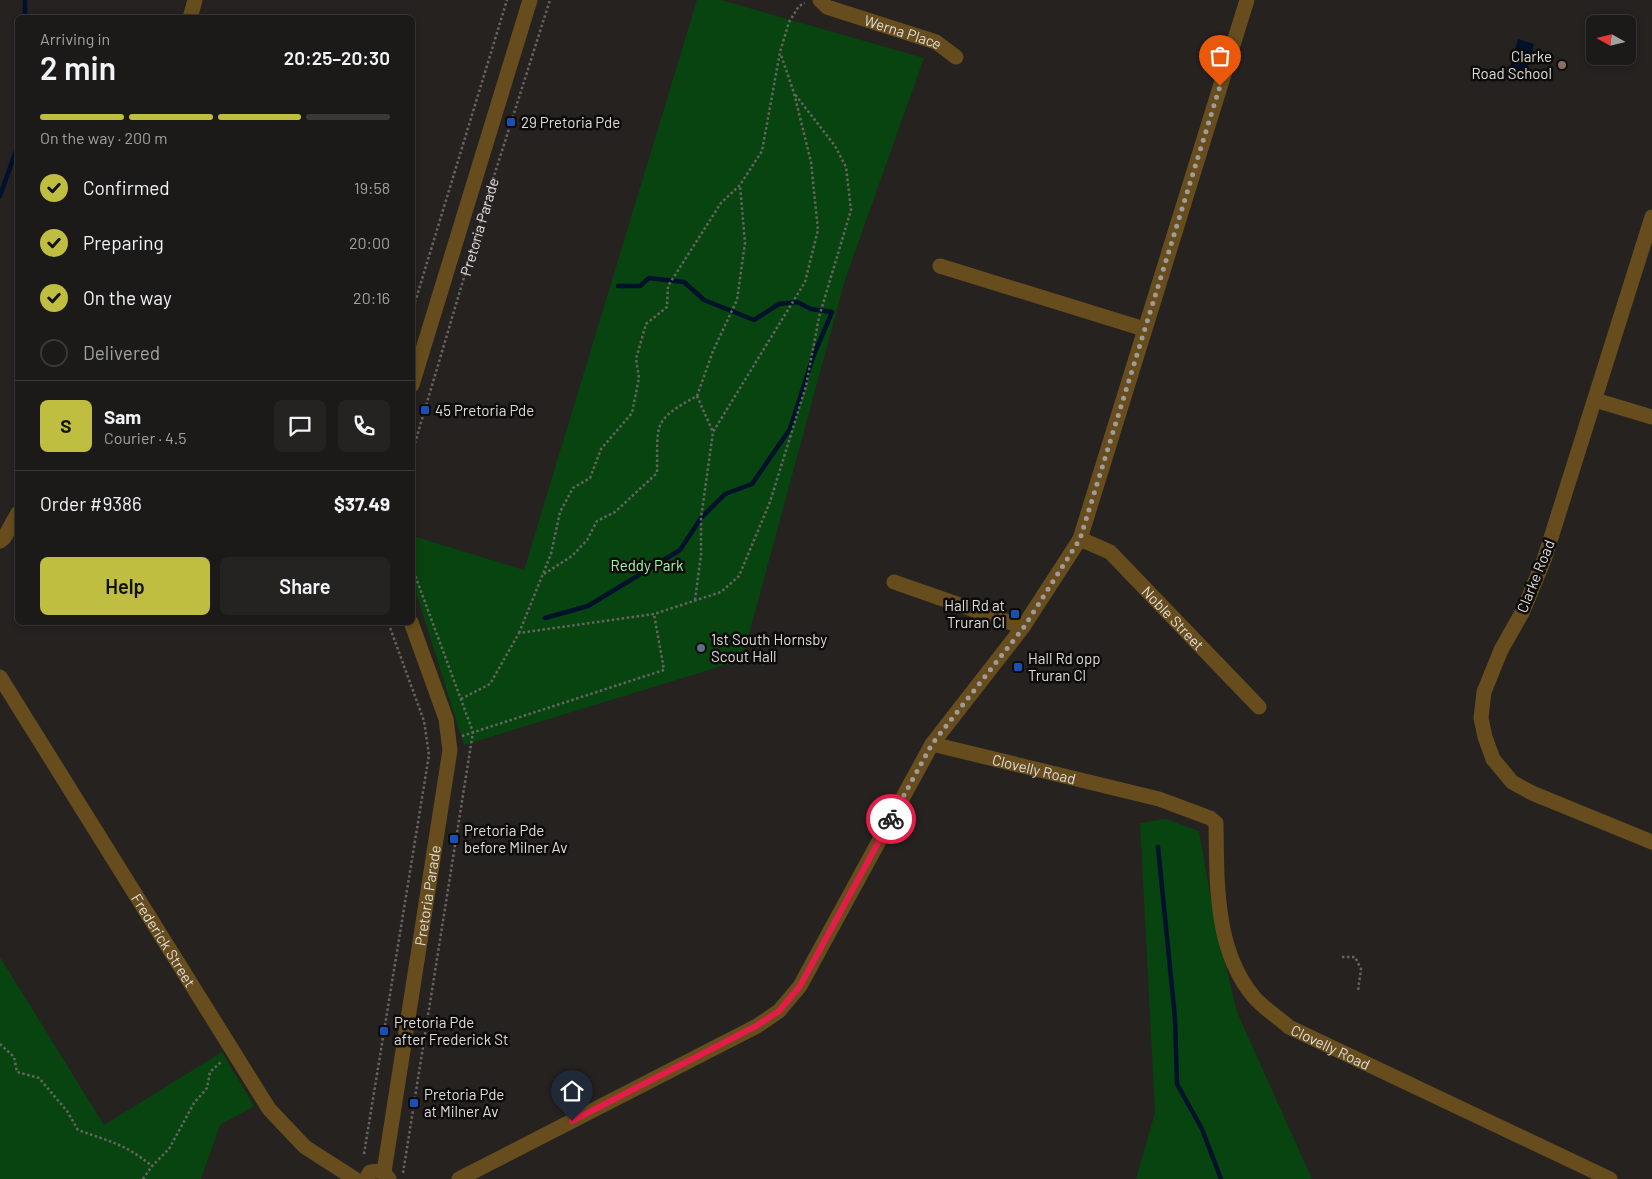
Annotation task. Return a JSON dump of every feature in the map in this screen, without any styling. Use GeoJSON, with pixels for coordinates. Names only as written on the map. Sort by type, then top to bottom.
{"type":"FeatureCollection","features":[{"type":"Feature","properties":{"kind":"street"},"geometry":{"type":"LineString","coordinates":[[191,15],[195,0]]}},
{"type":"Feature","properties":{"kind":"street","name":"Pretoria Parade"},"geometry":{"type":"LineString","coordinates":[[415,375],[530,0]]}},
{"type":"Feature","properties":{"kind":"street","name":"Werna Place"},"geometry":{"type":"LineString","coordinates":[[820,0],[827,7],[936,42],[956,57]]}},
{"type":"Feature","properties":{"kind":"street"},"geometry":{"type":"LineString","coordinates":[[459,1179],[756,1026],[779,1011],[800,986],[932,744],[1024,627],[1080,539],[1248,0]]}},
{"type":"Feature","properties":{"kind":"street","name":"Clarke Road"},"geometry":{"type":"LineString","coordinates":[[1652,217],[1544,560],[1523,611],[1501,650],[1484,692],[1481,718],[1484,737],[1493,759],[1512,782],[1532,793],[1652,842]]}},
{"type":"Feature","properties":{"kind":"street"},"geometry":{"type":"LineString","coordinates":[[940,266],[1144,329]]}},
{"type":"Feature","properties":{"kind":"street"},"geometry":{"type":"LineString","coordinates":[[1595,400],[1652,417]]}},
{"type":"Feature","properties":{"kind":"street"},"geometry":{"type":"LineString","coordinates":[[0,541],[4,538],[15,518]]}},
{"type":"Feature","properties":{"kind":"street","name":"Noble Street"},"geometry":{"type":"LineString","coordinates":[[1080,539],[1110,552],[1259,706]]}},
{"type":"Feature","properties":{"kind":"street"},"geometry":{"type":"LineString","coordinates":[[894,582],[1024,627]]}},
{"type":"Feature","properties":{"kind":"street","name":"Pretoria Parade"},"geometry":{"type":"LineString","coordinates":[[387,1176],[446,779],[449,741],[446,719],[412,625]]}},
{"type":"Feature","properties":{"kind":"street","name":"Frederick Street"},"geometry":{"type":"LineString","coordinates":[[0,677],[268,1109],[305,1147],[355,1179]]}},
{"type":"Feature","properties":{"kind":"street","name":"Clovelly Road"},"geometry":{"type":"LineString","coordinates":[[932,744],[1159,799],[1210,818],[1216,823],[1221,918],[1229,949],[1240,976],[1254,998],[1289,1027],[1610,1179]]}},
{"type":"Feature","properties":{"kind":"street"},"geometry":{"type":"LineString","coordinates":[[366,1179],[370,1172],[378,1170],[387,1176]]}},
{"type":"Feature","properties":{"kind":"path"},"geometry":{"type":"LineString","coordinates":[[415,302],[507,0]]}},
{"type":"Feature","properties":{"kind":"path","name":"Pretoria Parade"},"geometry":{"type":"LineString","coordinates":[[415,443],[494,176],[550,0]]}},
{"type":"Feature","properties":{"kind":"path"},"geometry":{"type":"LineString","coordinates":[[461,699],[490,684],[519,633],[551,554],[560,512],[573,488],[590,478],[601,449],[632,413],[639,378],[636,359],[646,324],[667,307],[668,286],[721,203],[740,185],[762,152],[780,52],[789,22],[799,6],[810,0]]}},
{"type":"Feature","properties":{"kind":"path"},"geometry":{"type":"LineString","coordinates":[[695,600],[701,555],[701,518],[713,432],[805,282],[818,230],[811,162],[794,93],[780,52]]}},
{"type":"Feature","properties":{"kind":"path"},"geometry":{"type":"LineString","coordinates":[[519,633],[654,614],[721,592],[739,576],[770,502],[806,386],[819,317],[851,210],[846,166],[835,146],[794,93]]}},
{"type":"Feature","properties":{"kind":"path"},"geometry":{"type":"LineString","coordinates":[[542,575],[572,556],[587,540],[596,521],[615,512],[657,473],[658,426],[670,411],[697,396],[713,351],[738,300],[745,243],[740,185]]}},
{"type":"Feature","properties":{"kind":"path"},"geometry":{"type":"LineString","coordinates":[[697,396],[713,432]]}},
{"type":"Feature","properties":{"kind":"path"},"geometry":{"type":"LineString","coordinates":[[449,741],[664,670],[654,614]]}},
{"type":"Feature","properties":{"kind":"path","name":"Pretoria Parade"},"geometry":{"type":"LineString","coordinates":[[364,1154],[429,755],[424,721],[389,625]]}},
{"type":"Feature","properties":{"kind":"path"},"geometry":{"type":"LineString","coordinates":[[1342,957],[1355,957],[1361,969],[1358,991]]}},
{"type":"Feature","properties":{"kind":"path"},"geometry":{"type":"LineString","coordinates":[[0,1044],[14,1057],[17,1072],[38,1078],[66,1111],[78,1130],[112,1140],[134,1151],[152,1166]]}},
{"type":"Feature","properties":{"kind":"path"},"geometry":{"type":"LineString","coordinates":[[143,1179],[152,1166],[169,1149],[194,1103],[207,1088],[210,1072]]}},
{"type":"Feature","properties":{"kind":"green space","name":"Reddy Park"},"geometry":{"type":"Polygon","coordinates":[[[697,0],[721,0],[924,58],[845,280],[742,660],[464,745],[415,589],[415,537],[524,570],[697,0]]]}},
{"type":"Feature","properties":{"kind":"green space"},"geometry":{"type":"Polygon","coordinates":[[[1166,819],[1199,831],[1214,917],[1237,1012],[1312,1179],[1136,1179],[1155,1113],[1140,823],[1166,819]]]}},
{"type":"Feature","properties":{"kind":"green space"},"geometry":{"type":"Polygon","coordinates":[[[0,957],[104,1125],[222,1052],[254,1106],[220,1125],[201,1179],[0,1179],[0,957]]]}},
{"type":"Feature","properties":{"kind":"water"},"geometry":{"type":"Polygon","coordinates":[[[1518,39],[1534,44],[1526,72],[1510,67],[1518,39]]]}},
{"type":"Feature","properties":{"kind":"waterway"},"geometry":{"type":"LineString","coordinates":[[25,0],[25,15]]}},
{"type":"Feature","properties":{"kind":"waterway"},"geometry":{"type":"LineString","coordinates":[[0,196],[15,154]]}},
{"type":"Feature","properties":{"kind":"waterway"},"geometry":{"type":"LineString","coordinates":[[545,618],[588,606],[680,550],[701,518],[725,494],[752,484],[790,429],[813,357],[832,312],[811,309],[797,302],[779,304],[754,320],[704,300],[684,282],[649,278],[640,286],[618,286]]}},
{"type":"Feature","properties":{"kind":"waterway"},"geometry":{"type":"LineString","coordinates":[[1158,847],[1175,1018],[1177,1084],[1202,1129],[1221,1179]]}},
{"type":"Feature","properties":{"kind":"way so far"},"geometry":{"type":"LineString","coordinates":[[891,819],[932,744],[1024,627],[1080,539],[1220,86]]}},
{"type":"Feature","properties":{"kind":"place","name":"Clarke Road School"},"geometry":{"type":"Point","coordinates":[1562,65]}},
{"type":"Feature","properties":{"kind":"place","name":"29 Pretoria Pde"},"geometry":{"type":"Point","coordinates":[511,122]}},
{"type":"Feature","properties":{"kind":"place","name":"45 Pretoria Pde"},"geometry":{"type":"Point","coordinates":[425,410]}},
{"type":"Feature","properties":{"kind":"place","name":"Hall Rd at Truran Cl"},"geometry":{"type":"Point","coordinates":[1015,614]}},
{"type":"Feature","properties":{"kind":"place","name":"1st South Hornsby Scout Hall"},"geometry":{"type":"Point","coordinates":[701,648]}},
{"type":"Feature","properties":{"kind":"place","name":"Hall Rd opp Truran Cl"},"geometry":{"type":"Point","coordinates":[1018,667]}},
{"type":"Feature","properties":{"kind":"place","name":"Pretoria Pde before Milner Av"},"geometry":{"type":"Point","coordinates":[454,839]}},
{"type":"Feature","properties":{"kind":"place","name":"Pretoria Pde after Frederick St"},"geometry":{"type":"Point","coordinates":[384,1031]}},
{"type":"Feature","properties":{"kind":"place","name":"Pretoria Pde at Milner Av"},"geometry":{"type":"Point","coordinates":[414,1103]}},
{"type":"Feature","properties":{"kind":"route"},"geometry":{"type":"LineString","coordinates":[[572,1121],[756,1026],[779,1011],[800,986],[891,819]]}}]}
